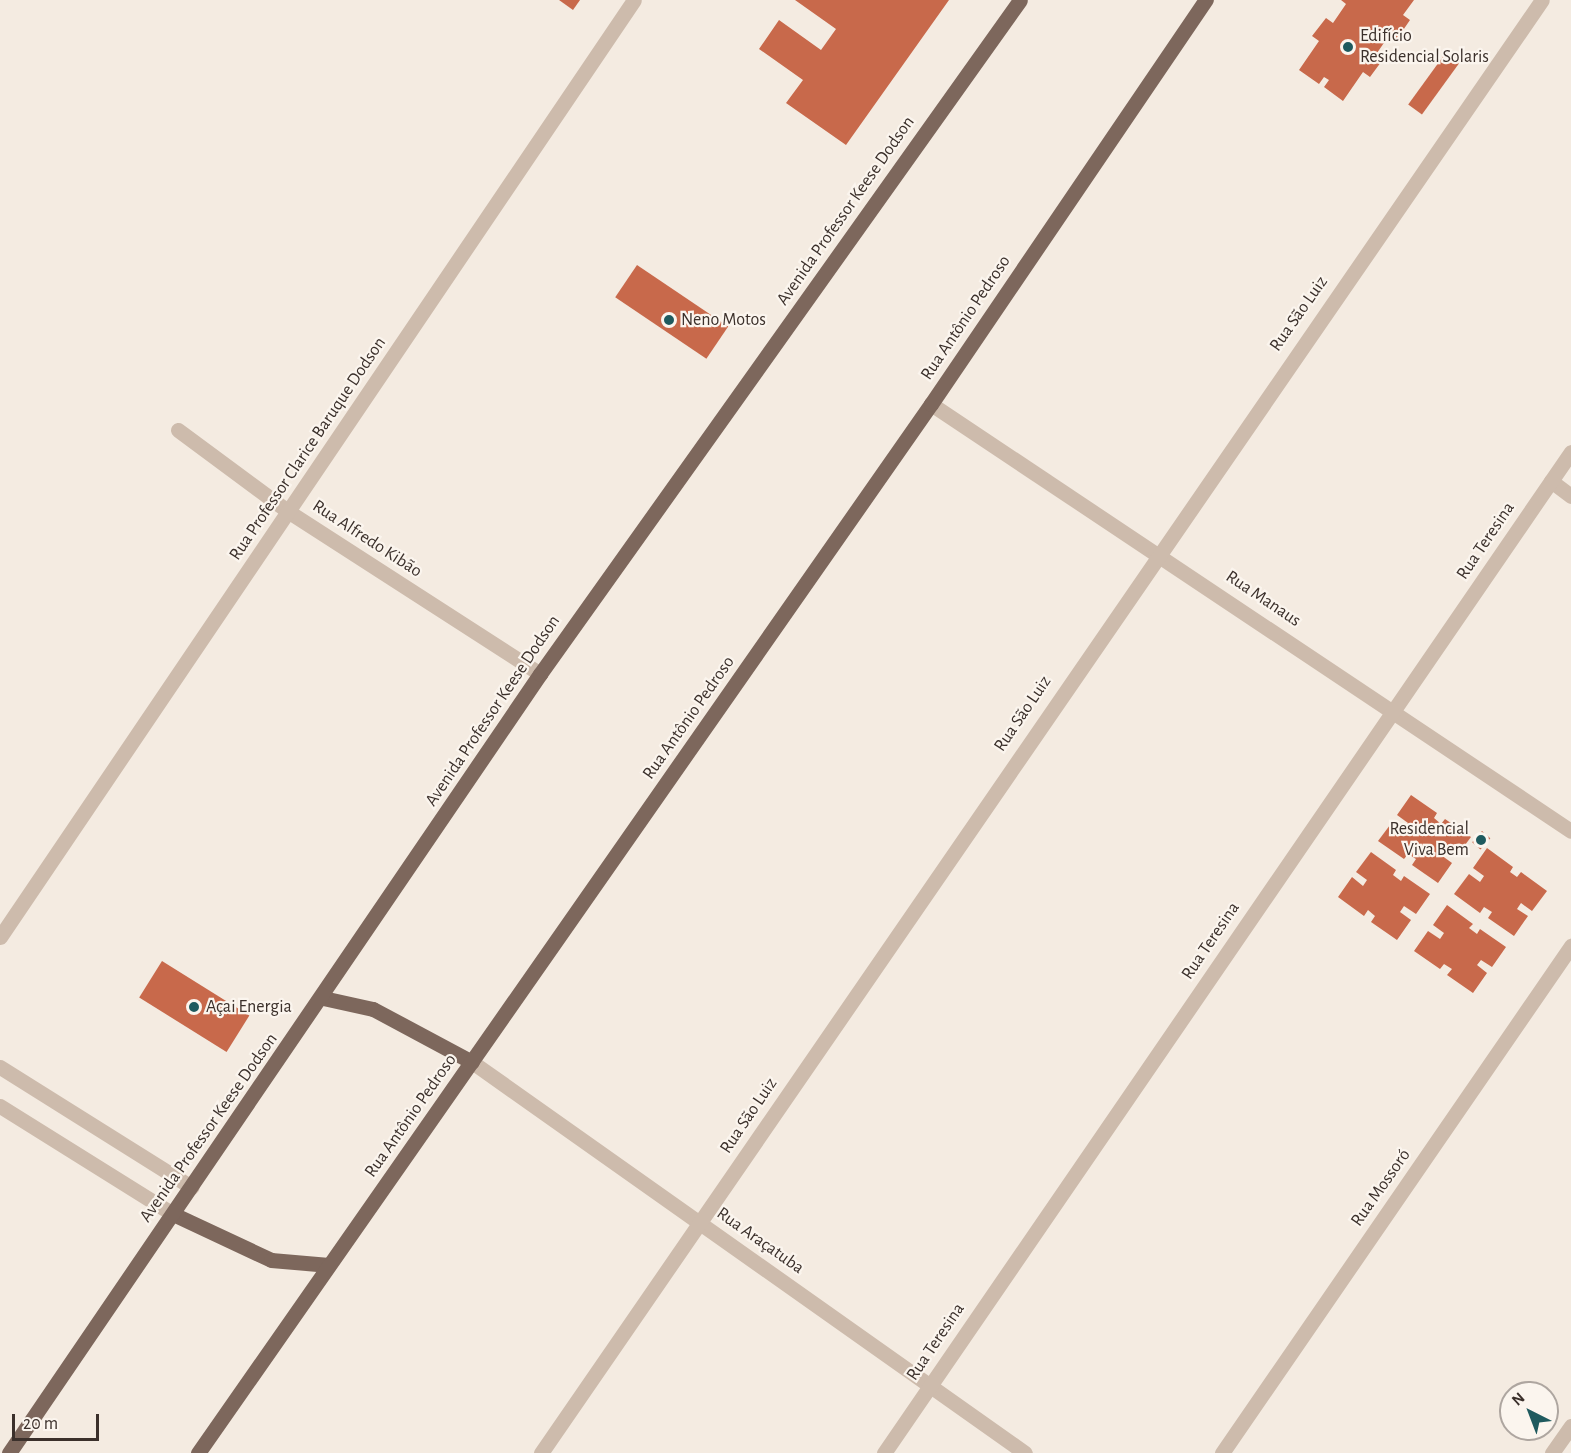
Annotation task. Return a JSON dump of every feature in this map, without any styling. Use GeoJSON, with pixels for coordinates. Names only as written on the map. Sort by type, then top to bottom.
{"type":"FeatureCollection","features":[{"type":"Feature","properties":{"kind":"main road","name":"Avenida Professor Keese Dodson"},"geometry":{"type":"LineString","coordinates":[[9,1453],[323,998],[540,674],[1020,0]]}},
{"type":"Feature","properties":{"kind":"main road","name":"Rua Antônio Pedroso"},"geometry":{"type":"LineString","coordinates":[[198,1453],[931,404],[1206,0]]}},
{"type":"Feature","properties":{"kind":"main road"},"geometry":{"type":"LineString","coordinates":[[323,998],[373,1009],[472,1062]]}},
{"type":"Feature","properties":{"kind":"main road"},"geometry":{"type":"LineString","coordinates":[[173,1214],[271,1260],[329,1265]]}},
{"type":"Feature","properties":{"kind":"street","name":"Rua Professor Clarice Baruque Dodson"},"geometry":{"type":"LineString","coordinates":[[0,937],[6,923],[289,512],[634,0]]}},
{"type":"Feature","properties":{"kind":"street","name":"Rua São Luiz"},"geometry":{"type":"LineString","coordinates":[[541,1453],[1157,552],[1542,0]]}},
{"type":"Feature","properties":{"kind":"street","name":"Rua Manaus"},"geometry":{"type":"LineString","coordinates":[[931,404],[1394,709],[1571,831]]}},
{"type":"Feature","properties":{"kind":"street","name":"Rua Alfredo Kibão"},"geometry":{"type":"LineString","coordinates":[[178,430],[289,512],[540,674]]}},
{"type":"Feature","properties":{"kind":"street","name":"Rua Teresina"},"geometry":{"type":"LineString","coordinates":[[884,1453],[1571,452]]}},
{"type":"Feature","properties":{"kind":"street"},"geometry":{"type":"LineString","coordinates":[[1551,481],[1571,496]]}},
{"type":"Feature","properties":{"kind":"street","name":"Rua Mossoró"},"geometry":{"type":"LineString","coordinates":[[1222,1453],[1571,946]]}},
{"type":"Feature","properties":{"kind":"street","name":"Rua Araçatuba"},"geometry":{"type":"LineString","coordinates":[[472,1062],[1025,1453]]}},
{"type":"Feature","properties":{"kind":"street"},"geometry":{"type":"LineString","coordinates":[[0,1067],[191,1187]]}},
{"type":"Feature","properties":{"kind":"street"},"geometry":{"type":"LineString","coordinates":[[0,1106],[173,1214]]}},
{"type":"Feature","properties":{"kind":"street"},"geometry":{"type":"LineString","coordinates":[[1552,1453],[1571,1426]]}},
{"type":"Feature","properties":{"kind":"building"},"geometry":{"type":"Polygon","coordinates":[[[559,0],[580,0],[573,10],[559,0]]]}},
{"type":"Feature","properties":{"kind":"building"},"geometry":{"type":"Polygon","coordinates":[[[795,0],[949,0],[846,145],[786,103],[803,80],[759,49],[779,20],[821,50],[836,29],[795,0]]]}},
{"type":"Feature","properties":{"kind":"building","name":"Edifício Residencial Solaris"},"geometry":{"type":"Polygon","coordinates":[[[1341,0],[1414,0],[1403,15],[1410,20],[1397,39],[1390,34],[1377,53],[1384,58],[1370,77],[1363,72],[1343,101],[1324,87],[1329,80],[1324,77],[1319,84],[1299,70],[1319,41],[1312,36],[1326,18],[1333,23],[1346,4],[1341,0]]]}},
{"type":"Feature","properties":{"kind":"building"},"geometry":{"type":"Polygon","coordinates":[[[1447,51],[1461,61],[1422,114],[1408,104],[1447,51]]]}},
{"type":"Feature","properties":{"kind":"building"},"geometry":{"type":"Polygon","coordinates":[[[637,265],[728,327],[706,359],[615,297],[637,265]]]}},
{"type":"Feature","properties":{"kind":"building"},"geometry":{"type":"Polygon","coordinates":[[[1411,795],[1437,813],[1434,818],[1441,824],[1445,819],[1471,837],[1456,857],[1445,849],[1441,855],[1452,863],[1438,883],[1412,865],[1416,859],[1408,854],[1404,859],[1378,841],[1393,821],[1404,829],[1408,823],[1397,815],[1411,795]]]}},
{"type":"Feature","properties":{"kind":"building","name":"Residencial Viva Bem"},"geometry":{"type":"Polygon","coordinates":[[[1482,831],[1490,838],[1480,850],[1472,842],[1482,831]]]}},
{"type":"Feature","properties":{"kind":"building"},"geometry":{"type":"Polygon","coordinates":[[[1487,848],[1513,867],[1510,872],[1517,877],[1521,872],[1547,891],[1532,911],[1521,903],[1517,909],[1528,916],[1514,936],[1488,918],[1492,912],[1484,907],[1480,913],[1454,894],[1469,874],[1480,882],[1484,876],[1473,868],[1487,848]]]}},
{"type":"Feature","properties":{"kind":"building"},"geometry":{"type":"Polygon","coordinates":[[[1371,852],[1396,870],[1393,875],[1401,881],[1404,876],[1430,894],[1416,914],[1404,906],[1400,912],[1411,920],[1397,940],[1371,922],[1375,916],[1368,910],[1364,916],[1338,897],[1352,877],[1363,886],[1367,880],[1356,872],[1371,852]]]}},
{"type":"Feature","properties":{"kind":"building"},"geometry":{"type":"Polygon","coordinates":[[[1447,905],[1473,924],[1469,928],[1477,934],[1480,929],[1506,947],[1492,967],[1481,960],[1477,965],[1487,973],[1473,993],[1447,975],[1452,969],[1444,964],[1440,969],[1414,951],[1428,931],[1440,939],[1444,933],[1433,925],[1447,905]]]}},
{"type":"Feature","properties":{"kind":"building","name":"Açai Energia"},"geometry":{"type":"Polygon","coordinates":[[[162,961],[249,1016],[227,1052],[139,997],[162,961]]]}},
{"type":"Feature","properties":{"kind":"place","name":"Edifício Residencial Solaris"},"geometry":{"type":"Point","coordinates":[1348,47]}},
{"type":"Feature","properties":{"kind":"place","name":"Neno Motos"},"geometry":{"type":"Point","coordinates":[669,320]}},
{"type":"Feature","properties":{"kind":"place","name":"Residencial Viva Bem"},"geometry":{"type":"Point","coordinates":[1481,840]}},
{"type":"Feature","properties":{"kind":"place","name":"Açai Energia"},"geometry":{"type":"Point","coordinates":[194,1007]}}]}
